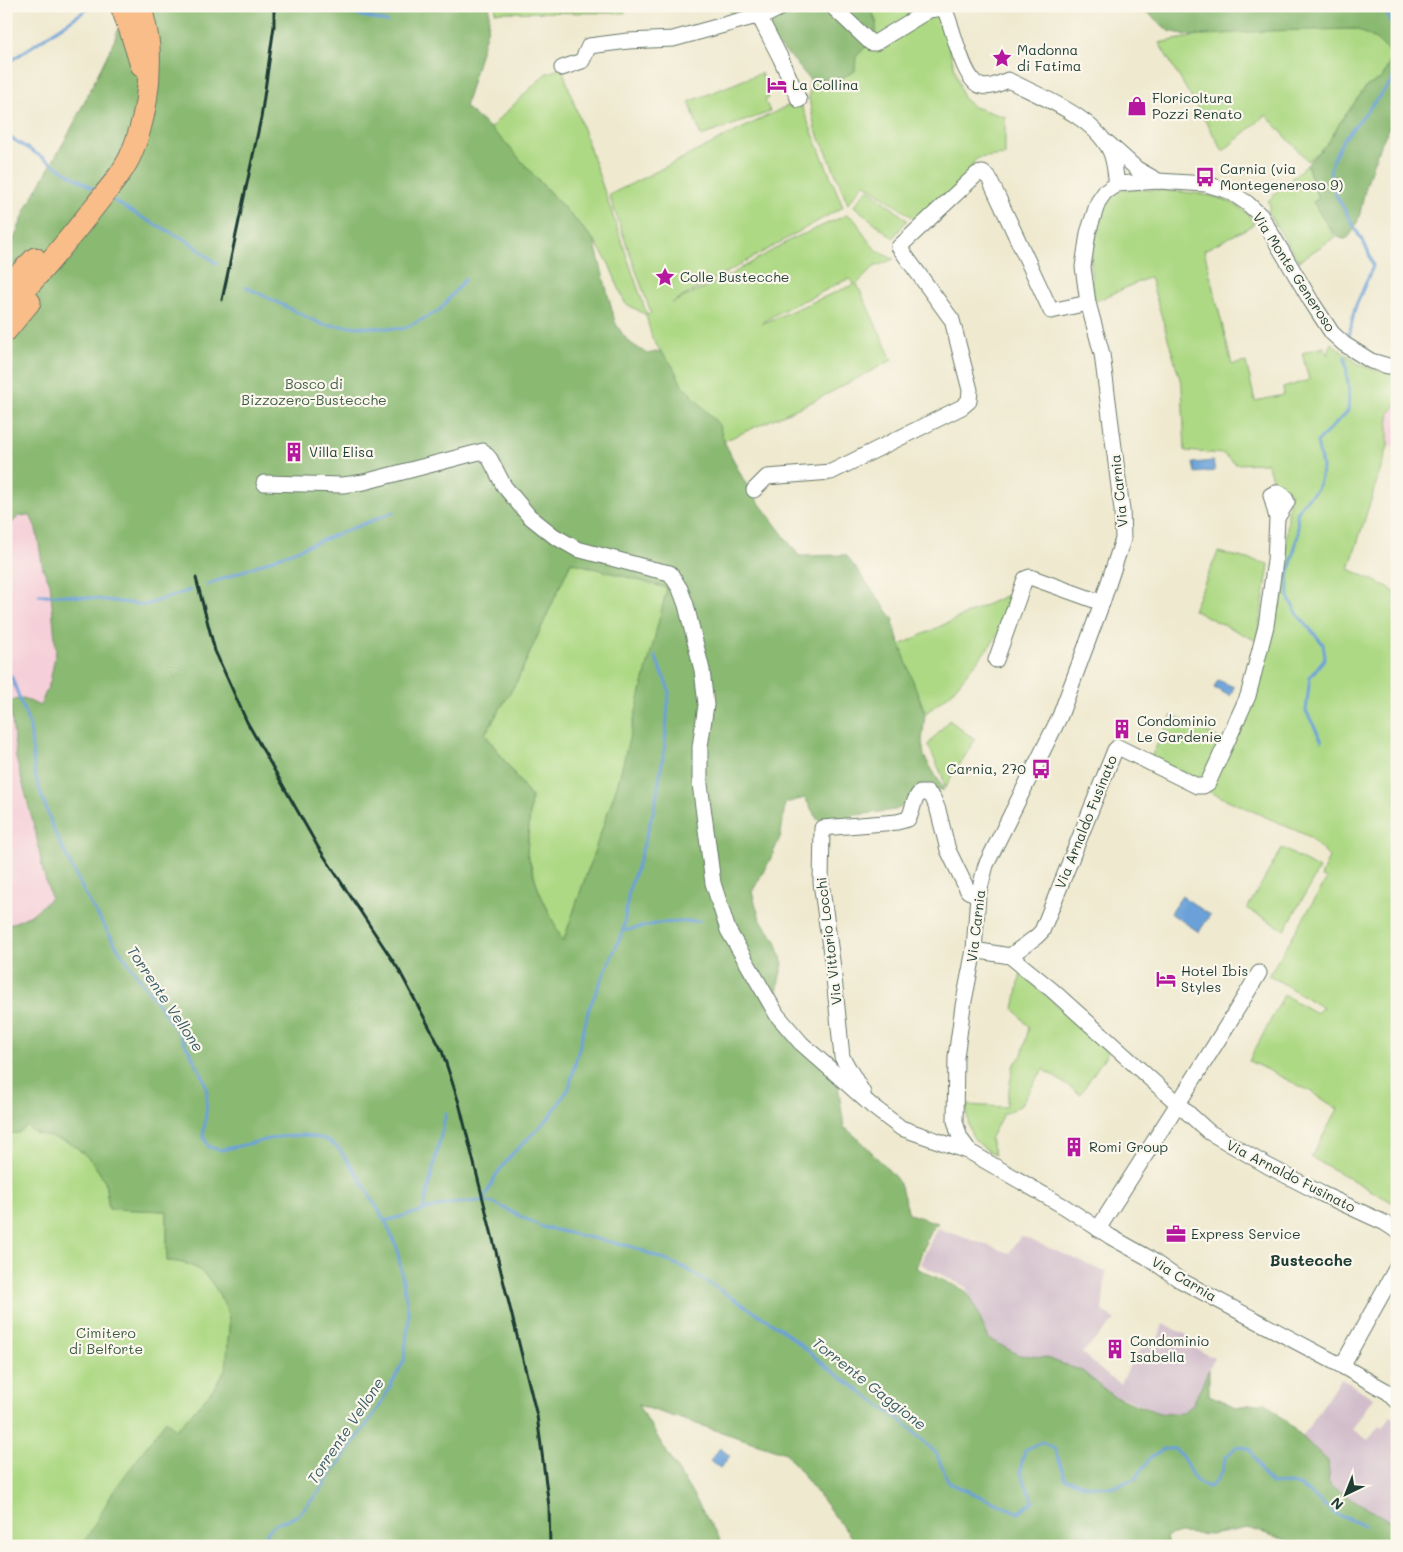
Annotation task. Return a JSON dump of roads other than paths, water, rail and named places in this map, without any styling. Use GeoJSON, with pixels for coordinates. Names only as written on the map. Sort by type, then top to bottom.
{"type":"FeatureCollection","features":[{"type":"Feature","properties":{"kind":"highway"},"geometry":{"type":"LineString","coordinates":[[121,6],[140,59],[146,96]]}},
{"type":"Feature","properties":{"kind":"highway"},"geometry":{"type":"LineString","coordinates":[[7,310],[50,262],[114,182],[131,154],[141,127],[149,70],[149,47],[141,6]]}},
{"type":"Feature","properties":{"kind":"highway"},"geometry":{"type":"LineString","coordinates":[[6,287],[52,241],[89,213]]}},
{"type":"Feature","properties":{"kind":"highway"},"geometry":{"type":"LineString","coordinates":[[6,330],[53,274],[89,213]]}},
{"type":"Feature","properties":{"kind":"street"},"geometry":{"type":"LineString","coordinates":[[562,68],[582,61],[589,46],[628,40],[674,39],[752,17],[760,18],[784,6]]}},
{"type":"Feature","properties":{"kind":"street","name":"Via Monte Generoso"},"geometry":{"type":"LineString","coordinates":[[832,6],[871,43],[875,43],[928,10],[944,7],[970,78],[980,86],[990,87],[1008,80],[1067,110],[1085,122],[1138,169],[1158,181]]}},
{"type":"Feature","properties":{"kind":"street"},"geometry":{"type":"LineString","coordinates":[[760,18],[799,100]]}},
{"type":"Feature","properties":{"kind":"street","name":"Via Monte Generoso"},"geometry":{"type":"LineString","coordinates":[[1100,135],[1110,152],[1117,184],[1158,181],[1206,184],[1230,190],[1248,203],[1261,216],[1332,333],[1344,344],[1371,361],[1388,366],[1397,366]]}},
{"type":"Feature","properties":{"kind":"street"},"geometry":{"type":"LineString","coordinates":[[754,490],[767,477],[831,472],[962,407],[969,401],[970,390],[952,320],[899,247],[977,174],[983,173],[989,178],[1051,311],[1088,303]]}},
{"type":"Feature","properties":{"kind":"street","name":"Via Carnia"},"geometry":{"type":"LineString","coordinates":[[1117,184],[1105,192],[1098,202],[1088,233],[1083,267],[1088,303],[1102,354],[1122,510],[1123,539],[1102,603],[1060,716],[986,865],[978,895],[974,950],[957,1049],[955,1121],[960,1138],[970,1152],[1158,1264],[1180,1280],[1342,1366],[1388,1392],[1397,1401]]}},
{"type":"Feature","properties":{"kind":"street"},"geometry":{"type":"LineString","coordinates":[[264,484],[343,485],[364,482],[483,450],[490,459],[504,486],[529,516],[554,536],[577,550],[670,573],[680,589],[686,605],[702,670],[706,705],[700,748],[700,784],[713,883],[728,930],[777,1015],[801,1043],[872,1106],[901,1128],[970,1152]]}},
{"type":"Feature","properties":{"kind":"street","name":"Via Arnaldo Fusinato"},"geometry":{"type":"LineString","coordinates":[[1277,518],[1275,561],[1266,626],[1248,696],[1208,783],[1203,786],[1197,786],[1118,747],[1115,750],[1042,930],[1036,938],[1010,956],[1059,997],[1208,1132],[1268,1166],[1385,1223],[1397,1231]]}},
{"type":"Feature","properties":{"kind":"street"},"geometry":{"type":"LineString","coordinates":[[996,660],[1025,579],[1030,577],[1102,603]]}},
{"type":"Feature","properties":{"kind":"street","name":"Via Vittorio Locchi"},"geometry":{"type":"LineString","coordinates":[[872,1106],[842,1058],[832,962],[820,882],[822,828],[897,822],[908,818],[912,814],[915,798],[920,793],[928,794],[936,804],[944,838],[955,866],[968,891],[978,895]]}},
{"type":"Feature","properties":{"kind":"street"},"geometry":{"type":"LineString","coordinates":[[974,950],[1010,956]]}},
{"type":"Feature","properties":{"kind":"street"},"geometry":{"type":"LineString","coordinates":[[1098,1229],[1197,1076],[1259,974]]}},
{"type":"Feature","properties":{"kind":"street"},"geometry":{"type":"LineString","coordinates":[[1342,1366],[1397,1266]]}},
{"type":"Feature","properties":{"kind":"water"},"geometry":{"type":"Polygon","coordinates":[[[1213,461],[1215,471],[1195,473],[1193,463],[1213,461]]]}},
{"type":"Feature","properties":{"kind":"water"},"geometry":{"type":"Polygon","coordinates":[[[1218,680],[1234,687],[1230,696],[1214,688],[1218,680]]]}},
{"type":"Feature","properties":{"kind":"water"},"geometry":{"type":"Polygon","coordinates":[[[1182,896],[1210,915],[1199,932],[1170,913],[1182,896]]]}},
{"type":"Feature","properties":{"kind":"water"},"geometry":{"type":"Polygon","coordinates":[[[720,1448],[730,1456],[720,1468],[710,1461],[720,1448]]]}},
{"type":"Feature","properties":{"kind":"waterway"},"geometry":{"type":"LineString","coordinates":[[6,64],[92,6]]}},
{"type":"Feature","properties":{"kind":"waterway"},"geometry":{"type":"LineString","coordinates":[[321,6],[387,22]]}},
{"type":"Feature","properties":{"kind":"waterway"},"geometry":{"type":"LineString","coordinates":[[1383,6],[1397,34]]}},
{"type":"Feature","properties":{"kind":"waterway"},"geometry":{"type":"LineString","coordinates":[[1349,336],[1355,308],[1373,266],[1368,251],[1336,195],[1330,171],[1333,159],[1343,140],[1392,81],[1397,69]]}},
{"type":"Feature","properties":{"kind":"waterway"},"geometry":{"type":"LineString","coordinates":[[6,135],[97,191]]}},
{"type":"Feature","properties":{"kind":"waterway"},"geometry":{"type":"LineString","coordinates":[[111,199],[139,216],[188,241],[217,264]]}},
{"type":"Feature","properties":{"kind":"waterway"},"geometry":{"type":"LineString","coordinates":[[246,287],[323,325],[403,329],[439,311],[465,279]]}},
{"type":"Feature","properties":{"kind":"waterway"},"geometry":{"type":"LineString","coordinates":[[1322,741],[1306,711],[1310,677],[1325,658],[1323,644],[1298,615],[1289,599],[1288,576],[1298,535],[1297,514],[1302,504],[1317,489],[1321,478],[1322,466],[1317,442],[1348,411],[1349,392],[1345,357]]}},
{"type":"Feature","properties":{"kind":"waterway"},"geometry":{"type":"LineString","coordinates":[[207,585],[394,512]]}},
{"type":"Feature","properties":{"kind":"waterway"},"geometry":{"type":"LineString","coordinates":[[39,595],[65,595],[145,605],[191,590]]}},
{"type":"Feature","properties":{"kind":"waterway"},"geometry":{"type":"LineString","coordinates":[[385,1221],[448,1204],[483,1201],[496,1175],[513,1153],[549,1118],[569,1088],[589,1008],[623,931],[629,890],[655,805],[665,745],[669,690],[655,656]]}},
{"type":"Feature","properties":{"kind":"waterway","name":"Torrente Vellone"},"geometry":{"type":"LineString","coordinates":[[6,670],[12,678],[30,727],[35,776],[54,831],[86,896],[115,944],[178,1032],[204,1079],[207,1091],[203,1136],[209,1147],[221,1150],[279,1137],[303,1135],[325,1139],[338,1148],[356,1172],[385,1221],[397,1248],[409,1315],[404,1361],[379,1407],[318,1493],[297,1516],[277,1523],[267,1532],[264,1546]]}},
{"type":"Feature","properties":{"kind":"waterway"},"geometry":{"type":"LineString","coordinates":[[623,931],[660,923],[699,921]]}},
{"type":"Feature","properties":{"kind":"waterway"},"geometry":{"type":"LineString","coordinates":[[423,1211],[446,1114]]}},
{"type":"Feature","properties":{"kind":"waterway","name":"Torrente Gaggione"},"geometry":{"type":"LineString","coordinates":[[483,1201],[494,1203],[542,1227],[633,1247],[685,1268],[780,1328],[831,1370],[903,1422],[936,1453],[949,1483],[1019,1513],[1033,1501],[1020,1471],[1025,1450],[1042,1442],[1054,1448],[1066,1479],[1089,1486],[1115,1487],[1136,1478],[1151,1457],[1163,1449],[1175,1449],[1183,1458],[1195,1480],[1210,1487],[1223,1470],[1225,1458],[1237,1446],[1250,1449],[1262,1473],[1271,1484],[1287,1483],[1302,1487],[1334,1513],[1365,1526]]}},
{"type":"Feature","properties":{"kind":"railway"},"geometry":{"type":"LineString","coordinates":[[222,300],[261,118],[274,26],[274,6]]}},
{"type":"Feature","properties":{"kind":"railway"},"geometry":{"type":"LineString","coordinates":[[196,578],[215,651],[247,722],[318,847],[399,970],[442,1051],[459,1103],[537,1416],[549,1506],[550,1546]]}},
{"type":"Feature","properties":{"kind":"place","name":"Madonna di Fatima"},"geometry":{"type":"Point","coordinates":[1002,58]}},
{"type":"Feature","properties":{"kind":"place","name":"La Collina"},"geometry":{"type":"Point","coordinates":[777,85]}},
{"type":"Feature","properties":{"kind":"place","name":"Floricoltura Pozzi Renato"},"geometry":{"type":"Point","coordinates":[1137,106]}},
{"type":"Feature","properties":{"kind":"place","name":"Carnia (via Montegeneroso 9)"},"geometry":{"type":"Point","coordinates":[1205,177]}},
{"type":"Feature","properties":{"kind":"place","name":"Colle Bustecche"},"geometry":{"type":"Point","coordinates":[665,277]}},
{"type":"Feature","properties":{"kind":"place","name":"Villa Elisa"},"geometry":{"type":"Point","coordinates":[294,452]}},
{"type":"Feature","properties":{"kind":"place","name":"Condominio Le Gardenie"},"geometry":{"type":"Point","coordinates":[1122,729]}},
{"type":"Feature","properties":{"kind":"place","name":"Carnia, 270"},"geometry":{"type":"Point","coordinates":[1041,769]}},
{"type":"Feature","properties":{"kind":"place","name":"Hotel Ibis Styles"},"geometry":{"type":"Point","coordinates":[1166,979]}},
{"type":"Feature","properties":{"kind":"place","name":"Romi Group"},"geometry":{"type":"Point","coordinates":[1074,1147]}},
{"type":"Feature","properties":{"kind":"place","name":"Express Service"},"geometry":{"type":"Point","coordinates":[1176,1234]}},
{"type":"Feature","properties":{"kind":"place","name":"Condominio Isabella"},"geometry":{"type":"Point","coordinates":[1115,1349]}},
{"type":"Feature","properties":{"kind":"district","name":"Bustecche"},"geometry":{"type":"Point","coordinates":[1311,1260]}},
{"type":"Feature","properties":{"kind":"park label","name":"Bosco di Bizzozero-Bustecche"},"geometry":{"type":"Point","coordinates":[314,392]}},
{"type":"Feature","properties":{"kind":"park label","name":"Cimitero di Belforte"},"geometry":{"type":"Point","coordinates":[106,1342]}}]}
